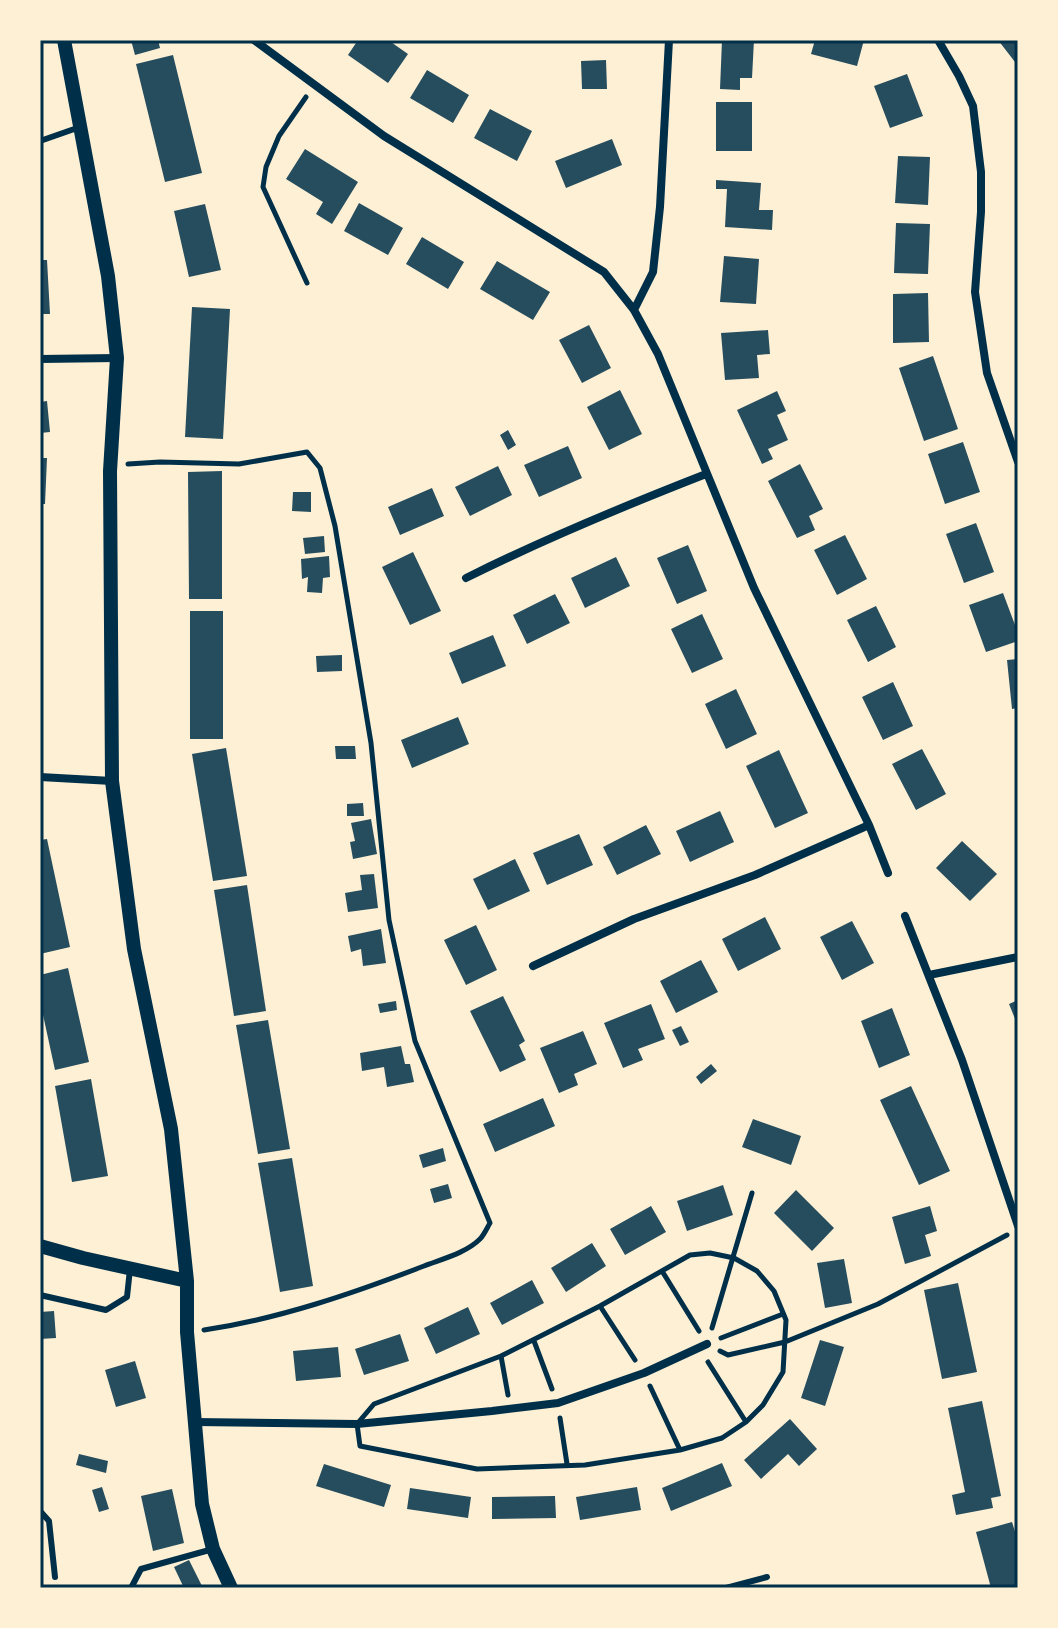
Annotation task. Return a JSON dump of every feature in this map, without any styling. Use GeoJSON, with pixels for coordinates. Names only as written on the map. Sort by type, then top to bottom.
{"type":"FeatureCollection","features":[{"type":"Feature","properties":{"kind":"street"},"geometry":{"type":"LineString","coordinates":[[64,40],[108,276],[117,358],[110,464],[112,781],[134,949],[171,1129],[187,1281],[187,1332],[202,1504],[213,1549],[231,1588]]}},
{"type":"Feature","properties":{"kind":"street"},"geometry":{"type":"LineString","coordinates":[[254,40],[384,136],[604,272],[634,310],[658,354],[754,588],[869,825],[888,873]]}},
{"type":"Feature","properties":{"kind":"street"},"geometry":{"type":"LineString","coordinates":[[634,310],[653,272],[669,40]]}},
{"type":"Feature","properties":{"kind":"street"},"geometry":{"type":"LineString","coordinates":[[938,40],[973,106],[981,172],[975,292],[987,373],[1018,462]]}},
{"type":"Feature","properties":{"kind":"street"},"geometry":{"type":"LineString","coordinates":[[40,359],[117,358]]}},
{"type":"Feature","properties":{"kind":"street"},"geometry":{"type":"LineString","coordinates":[[466,578],[613,510],[706,474]]}},
{"type":"Feature","properties":{"kind":"street"},"geometry":{"type":"LineString","coordinates":[[40,777],[112,781]]}},
{"type":"Feature","properties":{"kind":"street"},"geometry":{"type":"LineString","coordinates":[[533,966],[634,919],[755,875],[869,825]]}},
{"type":"Feature","properties":{"kind":"street"},"geometry":{"type":"LineString","coordinates":[[905,916],[962,1060],[1018,1226]]}},
{"type":"Feature","properties":{"kind":"street"},"geometry":{"type":"LineString","coordinates":[[929,975],[1018,957]]}},
{"type":"Feature","properties":{"kind":"street"},"geometry":{"type":"LineString","coordinates":[[40,1246],[187,1281]]}},
{"type":"Feature","properties":{"kind":"street"},"geometry":{"type":"LineString","coordinates":[[195,1422],[357,1424],[558,1403],[644,1373],[703,1346]]}},
{"type":"Feature","properties":{"kind":"lane"},"geometry":{"type":"LineString","coordinates":[[40,141],[80,127]]}},
{"type":"Feature","properties":{"kind":"lane"},"geometry":{"type":"LineString","coordinates":[[40,1295],[106,1310],[127,1297],[130,1269]]}},
{"type":"Feature","properties":{"kind":"lane"},"geometry":{"type":"LineString","coordinates":[[40,1511],[49,1521],[55,1577]]}},
{"type":"Feature","properties":{"kind":"lane"},"geometry":{"type":"LineString","coordinates":[[131,1588],[141,1569],[213,1549]]}},
{"type":"Feature","properties":{"kind":"lane"},"geometry":{"type":"LineString","coordinates":[[726,1588],[767,1577]]}},
{"type":"Feature","properties":{"kind":"path"},"geometry":{"type":"LineString","coordinates":[[307,283],[263,187],[266,167],[279,136],[314,85]]}},
{"type":"Feature","properties":{"kind":"path"},"geometry":{"type":"LineString","coordinates":[[110,464],[239,464],[307,452],[320,468],[335,526],[371,743],[389,920],[415,1041],[490,1223],[481,1239],[461,1251],[342,1296],[248,1321],[187,1332]]}},
{"type":"Feature","properties":{"kind":"path"},"geometry":{"type":"LineString","coordinates":[[703,1346],[752,1193]]}},
{"type":"Feature","properties":{"kind":"path"},"geometry":{"type":"LineString","coordinates":[[703,1346],[728,1355],[785,1342],[878,1304],[1010,1234]]}},
{"type":"Feature","properties":{"kind":"path"},"geometry":{"type":"LineString","coordinates":[[662,1271],[746,1422]]}},
{"type":"Feature","properties":{"kind":"path"},"geometry":{"type":"LineString","coordinates":[[703,1346],[783,1314]]}},
{"type":"Feature","properties":{"kind":"path"},"geometry":{"type":"LineString","coordinates":[[501,1356],[511,1409]]}},
{"type":"Feature","properties":{"kind":"building"},"geometry":{"type":"Polygon","coordinates":[[[131,40],[158,40],[160,48],[135,55],[131,40]]]}},
{"type":"Feature","properties":{"kind":"building"},"geometry":{"type":"Polygon","coordinates":[[[358,40],[388,40],[408,54],[388,83],[348,55],[358,40]]]}},
{"type":"Feature","properties":{"kind":"building"},"geometry":{"type":"Polygon","coordinates":[[[722,40],[754,40],[752,78],[740,78],[740,90],[720,89],[722,40]]]}},
{"type":"Feature","properties":{"kind":"building"},"geometry":{"type":"Polygon","coordinates":[[[815,40],[864,40],[857,66],[811,54],[815,40]]]}},
{"type":"Feature","properties":{"kind":"building"},"geometry":{"type":"Polygon","coordinates":[[[998,40],[1018,40],[1018,60],[1015,62],[998,40]]]}},
{"type":"Feature","properties":{"kind":"building"},"geometry":{"type":"Polygon","coordinates":[[[173,55],[202,173],[165,182],[136,64],[173,55]]]}},
{"type":"Feature","properties":{"kind":"building"},"geometry":{"type":"Polygon","coordinates":[[[606,60],[607,89],[582,89],[581,61],[606,60]]]}},
{"type":"Feature","properties":{"kind":"building"},"geometry":{"type":"Polygon","coordinates":[[[427,70],[469,95],[453,123],[410,98],[427,70]]]}},
{"type":"Feature","properties":{"kind":"building"},"geometry":{"type":"Polygon","coordinates":[[[907,74],[923,116],[890,128],[874,86],[907,74]]]}},
{"type":"Feature","properties":{"kind":"building"},"geometry":{"type":"Polygon","coordinates":[[[716,102],[752,102],[752,151],[716,151],[716,102]]]}},
{"type":"Feature","properties":{"kind":"building"},"geometry":{"type":"Polygon","coordinates":[[[490,109],[532,131],[517,161],[474,138],[490,109]]]}},
{"type":"Feature","properties":{"kind":"building"},"geometry":{"type":"Polygon","coordinates":[[[612,139],[622,165],[566,188],[555,161],[612,139]]]}},
{"type":"Feature","properties":{"kind":"building"},"geometry":{"type":"Polygon","coordinates":[[[305,149],[358,182],[332,224],[316,214],[323,202],[286,179],[305,149]]]}},
{"type":"Feature","properties":{"kind":"building"},"geometry":{"type":"Polygon","coordinates":[[[898,156],[930,157],[928,205],[895,203],[898,156]]]}},
{"type":"Feature","properties":{"kind":"building"},"geometry":{"type":"Polygon","coordinates":[[[716,180],[761,183],[759,210],[773,210],[772,230],[725,227],[727,189],[716,189],[716,180]]]}},
{"type":"Feature","properties":{"kind":"building"},"geometry":{"type":"Polygon","coordinates":[[[359,203],[403,228],[388,255],[344,231],[359,203]]]}},
{"type":"Feature","properties":{"kind":"building"},"geometry":{"type":"Polygon","coordinates":[[[205,204],[221,270],[189,277],[174,211],[205,204]]]}},
{"type":"Feature","properties":{"kind":"building"},"geometry":{"type":"Polygon","coordinates":[[[896,223],[930,224],[928,274],[894,273],[896,223]]]}},
{"type":"Feature","properties":{"kind":"building"},"geometry":{"type":"Polygon","coordinates":[[[422,237],[464,262],[448,289],[406,264],[422,237]]]}},
{"type":"Feature","properties":{"kind":"building"},"geometry":{"type":"Polygon","coordinates":[[[724,256],[759,259],[756,304],[720,302],[724,256]]]}},
{"type":"Feature","properties":{"kind":"building"},"geometry":{"type":"Polygon","coordinates":[[[40,260],[47,260],[50,314],[40,314],[40,260]]]}},
{"type":"Feature","properties":{"kind":"building"},"geometry":{"type":"Polygon","coordinates":[[[497,261],[550,292],[533,320],[480,289],[497,261]]]}},
{"type":"Feature","properties":{"kind":"building"},"geometry":{"type":"Polygon","coordinates":[[[928,293],[929,342],[893,343],[893,294],[928,293]]]}},
{"type":"Feature","properties":{"kind":"building"},"geometry":{"type":"Polygon","coordinates":[[[192,307],[230,309],[223,439],[185,437],[192,307]]]}},
{"type":"Feature","properties":{"kind":"building"},"geometry":{"type":"Polygon","coordinates":[[[589,325],[611,368],[582,383],[559,340],[589,325]]]}},
{"type":"Feature","properties":{"kind":"building"},"geometry":{"type":"Polygon","coordinates":[[[768,330],[770,354],[757,355],[759,378],[725,380],[721,333],[768,330]]]}},
{"type":"Feature","properties":{"kind":"building"},"geometry":{"type":"Polygon","coordinates":[[[933,356],[958,429],[924,441],[899,368],[933,356]]]}},
{"type":"Feature","properties":{"kind":"building"},"geometry":{"type":"Polygon","coordinates":[[[620,390],[642,434],[609,450],[587,407],[620,390]]]}},
{"type":"Feature","properties":{"kind":"building"},"geometry":{"type":"Polygon","coordinates":[[[777,391],[786,411],[777,415],[788,440],[768,449],[773,459],[762,464],[737,410],[777,391]]]}},
{"type":"Feature","properties":{"kind":"building"},"geometry":{"type":"Polygon","coordinates":[[[47,401],[50,432],[40,433],[40,402],[47,401]]]}},
{"type":"Feature","properties":{"kind":"building"},"geometry":{"type":"Polygon","coordinates":[[[508,430],[516,445],[508,450],[500,435],[508,430]]]}},
{"type":"Feature","properties":{"kind":"building"},"geometry":{"type":"Polygon","coordinates":[[[963,442],[980,492],[945,504],[928,454],[963,442]]]}},
{"type":"Feature","properties":{"kind":"building"},"geometry":{"type":"Polygon","coordinates":[[[568,446],[582,478],[539,497],[524,465],[568,446]]]}},
{"type":"Feature","properties":{"kind":"building"},"geometry":{"type":"Polygon","coordinates":[[[40,458],[47,458],[45,504],[40,504],[40,458]]]}},
{"type":"Feature","properties":{"kind":"building"},"geometry":{"type":"Polygon","coordinates":[[[800,464],[823,509],[809,516],[815,530],[797,538],[768,481],[800,464]]]}},
{"type":"Feature","properties":{"kind":"building"},"geometry":{"type":"Polygon","coordinates":[[[498,466],[512,495],[470,516],[455,487],[498,466]]]}},
{"type":"Feature","properties":{"kind":"building"},"geometry":{"type":"Polygon","coordinates":[[[222,471],[222,599],[189,599],[188,472],[222,471]]]}},
{"type":"Feature","properties":{"kind":"building"},"geometry":{"type":"Polygon","coordinates":[[[432,488],[444,516],[400,535],[388,507],[432,488]]]}},
{"type":"Feature","properties":{"kind":"building"},"geometry":{"type":"Polygon","coordinates":[[[293,492],[311,492],[311,512],[292,511],[293,492]]]}},
{"type":"Feature","properties":{"kind":"building"},"geometry":{"type":"Polygon","coordinates":[[[976,523],[994,572],[964,583],[946,534],[976,523]]]}},
{"type":"Feature","properties":{"kind":"building"},"geometry":{"type":"Polygon","coordinates":[[[845,535],[867,579],[837,595],[814,550],[845,535]]]}},
{"type":"Feature","properties":{"kind":"building"},"geometry":{"type":"Polygon","coordinates":[[[324,536],[325,552],[305,554],[303,538],[324,536]]]}},
{"type":"Feature","properties":{"kind":"building"},"geometry":{"type":"Polygon","coordinates":[[[688,545],[707,591],[677,604],[657,558],[688,545]]]}},
{"type":"Feature","properties":{"kind":"building"},"geometry":{"type":"Polygon","coordinates":[[[413,552],[441,611],[410,625],[382,567],[413,552]]]}},
{"type":"Feature","properties":{"kind":"building"},"geometry":{"type":"Polygon","coordinates":[[[329,556],[330,577],[323,578],[322,593],[307,592],[308,577],[302,579],[301,559],[329,556]]]}},
{"type":"Feature","properties":{"kind":"building"},"geometry":{"type":"Polygon","coordinates":[[[616,557],[630,586],[585,608],[571,578],[616,557]]]}},
{"type":"Feature","properties":{"kind":"building"},"geometry":{"type":"Polygon","coordinates":[[[1003,593],[1018,641],[986,652],[969,605],[1003,593]]]}},
{"type":"Feature","properties":{"kind":"building"},"geometry":{"type":"Polygon","coordinates":[[[555,594],[570,623],[527,644],[513,615],[555,594]]]}},
{"type":"Feature","properties":{"kind":"building"},"geometry":{"type":"Polygon","coordinates":[[[876,606],[896,647],[868,662],[847,620],[876,606]]]}},
{"type":"Feature","properties":{"kind":"building"},"geometry":{"type":"Polygon","coordinates":[[[190,611],[223,611],[223,739],[190,739],[190,611]]]}},
{"type":"Feature","properties":{"kind":"building"},"geometry":{"type":"Polygon","coordinates":[[[702,614],[723,659],[692,673],[671,629],[702,614]]]}},
{"type":"Feature","properties":{"kind":"building"},"geometry":{"type":"Polygon","coordinates":[[[493,635],[506,666],[462,684],[449,653],[493,635]]]}},
{"type":"Feature","properties":{"kind":"building"},"geometry":{"type":"Polygon","coordinates":[[[342,655],[342,671],[317,672],[316,656],[342,655]]]}},
{"type":"Feature","properties":{"kind":"building"},"geometry":{"type":"Polygon","coordinates":[[[1018,659],[1018,708],[1012,709],[1007,660],[1018,659]]]}},
{"type":"Feature","properties":{"kind":"building"},"geometry":{"type":"Polygon","coordinates":[[[893,682],[913,726],[883,740],[862,697],[893,682]]]}},
{"type":"Feature","properties":{"kind":"building"},"geometry":{"type":"Polygon","coordinates":[[[736,689],[757,734],[726,749],[705,704],[736,689]]]}},
{"type":"Feature","properties":{"kind":"building"},"geometry":{"type":"Polygon","coordinates":[[[458,717],[469,744],[412,768],[401,740],[458,717]]]}},
{"type":"Feature","properties":{"kind":"building"},"geometry":{"type":"Polygon","coordinates":[[[335,746],[355,746],[356,759],[336,759],[335,746]]]}},
{"type":"Feature","properties":{"kind":"building"},"geometry":{"type":"Polygon","coordinates":[[[226,748],[247,876],[213,881],[192,754],[226,748]]]}},
{"type":"Feature","properties":{"kind":"building"},"geometry":{"type":"Polygon","coordinates":[[[922,749],[946,794],[916,810],[892,764],[922,749]]]}},
{"type":"Feature","properties":{"kind":"building"},"geometry":{"type":"Polygon","coordinates":[[[779,750],[808,813],[775,828],[746,766],[779,750]]]}},
{"type":"Feature","properties":{"kind":"building"},"geometry":{"type":"Polygon","coordinates":[[[363,803],[364,816],[347,816],[347,804],[363,803]]]}},
{"type":"Feature","properties":{"kind":"building"},"geometry":{"type":"Polygon","coordinates":[[[720,811],[734,842],[690,862],[676,831],[720,811]]]}},
{"type":"Feature","properties":{"kind":"building"},"geometry":{"type":"Polygon","coordinates":[[[371,819],[377,854],[353,859],[350,842],[355,841],[351,823],[371,819]]]}},
{"type":"Feature","properties":{"kind":"building"},"geometry":{"type":"Polygon","coordinates":[[[646,825],[661,854],[617,875],[603,847],[646,825]]]}},
{"type":"Feature","properties":{"kind":"building"},"geometry":{"type":"Polygon","coordinates":[[[579,834],[593,865],[547,885],[533,853],[579,834]]]}},
{"type":"Feature","properties":{"kind":"building"},"geometry":{"type":"Polygon","coordinates":[[[47,839],[70,947],[40,954],[40,840],[47,839]]]}},
{"type":"Feature","properties":{"kind":"building"},"geometry":{"type":"Polygon","coordinates":[[[962,841],[997,874],[970,901],[936,868],[962,841]]]}},
{"type":"Feature","properties":{"kind":"building"},"geometry":{"type":"Polygon","coordinates":[[[515,859],[530,891],[488,910],[473,879],[515,859]]]}},
{"type":"Feature","properties":{"kind":"building"},"geometry":{"type":"Polygon","coordinates":[[[374,874],[378,908],[348,912],[345,893],[362,890],[360,875],[374,874]]]}},
{"type":"Feature","properties":{"kind":"building"},"geometry":{"type":"Polygon","coordinates":[[[247,885],[266,1011],[234,1016],[214,890],[247,885]]]}},
{"type":"Feature","properties":{"kind":"building"},"geometry":{"type":"Polygon","coordinates":[[[765,917],[781,949],[738,971],[722,939],[765,917]]]}},
{"type":"Feature","properties":{"kind":"building"},"geometry":{"type":"Polygon","coordinates":[[[852,921],[874,963],[842,980],[820,937],[852,921]]]}},
{"type":"Feature","properties":{"kind":"building"},"geometry":{"type":"Polygon","coordinates":[[[476,925],[497,970],[466,985],[444,940],[476,925]]]}},
{"type":"Feature","properties":{"kind":"building"},"geometry":{"type":"Polygon","coordinates":[[[381,929],[386,963],[363,966],[361,949],[351,952],[348,936],[381,929]]]}},
{"type":"Feature","properties":{"kind":"building"},"geometry":{"type":"Polygon","coordinates":[[[701,960],[718,992],[676,1013],[660,981],[701,960]]]}},
{"type":"Feature","properties":{"kind":"building"},"geometry":{"type":"Polygon","coordinates":[[[68,968],[89,1062],[55,1070],[40,1001],[40,975],[68,968]]]}},
{"type":"Feature","properties":{"kind":"building"},"geometry":{"type":"Polygon","coordinates":[[[503,996],[525,1041],[519,1045],[526,1060],[500,1072],[470,1011],[503,996]]]}},
{"type":"Feature","properties":{"kind":"building"},"geometry":{"type":"Polygon","coordinates":[[[1018,1000],[1018,1026],[1009,1004],[1018,1000]]]}},
{"type":"Feature","properties":{"kind":"building"},"geometry":{"type":"Polygon","coordinates":[[[396,1001],[397,1010],[380,1013],[378,1004],[396,1001]]]}},
{"type":"Feature","properties":{"kind":"building"},"geometry":{"type":"Polygon","coordinates":[[[651,1004],[665,1039],[638,1049],[643,1060],[623,1068],[604,1023],[651,1004]]]}},
{"type":"Feature","properties":{"kind":"building"},"geometry":{"type":"Polygon","coordinates":[[[892,1008],[910,1055],[879,1068],[861,1021],[892,1008]]]}},
{"type":"Feature","properties":{"kind":"building"},"geometry":{"type":"Polygon","coordinates":[[[268,1020],[290,1149],[258,1154],[236,1025],[268,1020]]]}},
{"type":"Feature","properties":{"kind":"building"},"geometry":{"type":"Polygon","coordinates":[[[681,1026],[689,1042],[680,1046],[672,1030],[681,1026]]]}},
{"type":"Feature","properties":{"kind":"building"},"geometry":{"type":"Polygon","coordinates":[[[583,1031],[597,1064],[574,1074],[578,1085],[559,1093],[540,1048],[583,1031]]]}},
{"type":"Feature","properties":{"kind":"building"},"geometry":{"type":"Polygon","coordinates":[[[401,1046],[414,1082],[387,1087],[384,1067],[362,1071],[360,1053],[401,1046]]]}},
{"type":"Feature","properties":{"kind":"building"},"geometry":{"type":"Polygon","coordinates":[[[711,1064],[717,1071],[701,1084],[696,1077],[711,1064]]]}},
{"type":"Feature","properties":{"kind":"building"},"geometry":{"type":"Polygon","coordinates":[[[91,1079],[108,1176],[72,1182],[55,1086],[91,1079]]]}},
{"type":"Feature","properties":{"kind":"building"},"geometry":{"type":"Polygon","coordinates":[[[911,1086],[950,1171],[919,1185],[880,1100],[911,1086]]]}},
{"type":"Feature","properties":{"kind":"building"},"geometry":{"type":"Polygon","coordinates":[[[543,1098],[555,1126],[495,1152],[483,1124],[543,1098]]]}},
{"type":"Feature","properties":{"kind":"building"},"geometry":{"type":"Polygon","coordinates":[[[753,1119],[801,1136],[791,1165],[742,1147],[753,1119]]]}},
{"type":"Feature","properties":{"kind":"building"},"geometry":{"type":"Polygon","coordinates":[[[443,1148],[446,1161],[423,1168],[419,1155],[443,1148]]]}},
{"type":"Feature","properties":{"kind":"building"},"geometry":{"type":"Polygon","coordinates":[[[292,1158],[313,1286],[280,1292],[258,1163],[292,1158]]]}},
{"type":"Feature","properties":{"kind":"building"},"geometry":{"type":"Polygon","coordinates":[[[448,1184],[452,1198],[434,1203],[430,1189],[448,1184]]]}},
{"type":"Feature","properties":{"kind":"building"},"geometry":{"type":"Polygon","coordinates":[[[723,1185],[733,1215],[687,1231],[677,1201],[723,1185]]]}},
{"type":"Feature","properties":{"kind":"building"},"geometry":{"type":"Polygon","coordinates":[[[796,1190],[834,1228],[812,1251],[774,1213],[796,1190]]]}},
{"type":"Feature","properties":{"kind":"building"},"geometry":{"type":"Polygon","coordinates":[[[651,1206],[666,1232],[625,1255],[610,1229],[651,1206]]]}},
{"type":"Feature","properties":{"kind":"building"},"geometry":{"type":"Polygon","coordinates":[[[930,1206],[937,1231],[925,1235],[931,1256],[905,1264],[892,1217],[930,1206]]]}},
{"type":"Feature","properties":{"kind":"building"},"geometry":{"type":"Polygon","coordinates":[[[592,1243],[606,1266],[566,1292],[551,1268],[592,1243]]]}},
{"type":"Feature","properties":{"kind":"building"},"geometry":{"type":"Polygon","coordinates":[[[844,1259],[852,1303],[825,1308],[817,1263],[844,1259]]]}},
{"type":"Feature","properties":{"kind":"building"},"geometry":{"type":"Polygon","coordinates":[[[532,1280],[544,1303],[502,1325],[490,1303],[532,1280]]]}},
{"type":"Feature","properties":{"kind":"building"},"geometry":{"type":"Polygon","coordinates":[[[958,1283],[977,1372],[942,1379],[924,1290],[958,1283]]]}},
{"type":"Feature","properties":{"kind":"building"},"geometry":{"type":"Polygon","coordinates":[[[468,1307],[480,1334],[436,1354],[424,1328],[468,1307]]]}},
{"type":"Feature","properties":{"kind":"building"},"geometry":{"type":"Polygon","coordinates":[[[54,1311],[56,1338],[40,1339],[40,1312],[54,1311]]]}},
{"type":"Feature","properties":{"kind":"building"},"geometry":{"type":"Polygon","coordinates":[[[400,1334],[409,1361],[364,1375],[355,1349],[400,1334]]]}},
{"type":"Feature","properties":{"kind":"building"},"geometry":{"type":"Polygon","coordinates":[[[820,1340],[844,1347],[825,1406],[801,1398],[820,1340]]]}},
{"type":"Feature","properties":{"kind":"building"},"geometry":{"type":"Polygon","coordinates":[[[338,1347],[341,1377],[296,1381],[293,1351],[338,1347]]]}},
{"type":"Feature","properties":{"kind":"building"},"geometry":{"type":"Polygon","coordinates":[[[135,1361],[146,1398],[116,1407],[105,1370],[135,1361]]]}},
{"type":"Feature","properties":{"kind":"building"},"geometry":{"type":"Polygon","coordinates":[[[982,1401],[1001,1496],[991,1498],[993,1508],[956,1515],[952,1495],[965,1492],[948,1408],[982,1401]]]}},
{"type":"Feature","properties":{"kind":"building"},"geometry":{"type":"Polygon","coordinates":[[[790,1419],[817,1449],[799,1466],[788,1454],[761,1479],[744,1460],[790,1419]]]}},
{"type":"Feature","properties":{"kind":"building"},"geometry":{"type":"Polygon","coordinates":[[[79,1454],[108,1461],[106,1473],[76,1465],[79,1454]]]}},
{"type":"Feature","properties":{"kind":"building"},"geometry":{"type":"Polygon","coordinates":[[[722,1463],[732,1486],[671,1511],[662,1488],[722,1463]]]}},
{"type":"Feature","properties":{"kind":"building"},"geometry":{"type":"Polygon","coordinates":[[[324,1464],[391,1485],[384,1507],[316,1486],[324,1464]]]}},
{"type":"Feature","properties":{"kind":"building"},"geometry":{"type":"Polygon","coordinates":[[[102,1487],[109,1509],[99,1512],[92,1490],[102,1487]]]}},
{"type":"Feature","properties":{"kind":"building"},"geometry":{"type":"Polygon","coordinates":[[[637,1487],[641,1510],[580,1520],[576,1497],[637,1487]]]}},
{"type":"Feature","properties":{"kind":"building"},"geometry":{"type":"Polygon","coordinates":[[[410,1488],[471,1497],[468,1518],[407,1509],[410,1488]]]}},
{"type":"Feature","properties":{"kind":"building"},"geometry":{"type":"Polygon","coordinates":[[[172,1489],[184,1543],[153,1551],[141,1496],[172,1489]]]}},
{"type":"Feature","properties":{"kind":"building"},"geometry":{"type":"Polygon","coordinates":[[[555,1496],[556,1518],[492,1519],[492,1497],[555,1496]]]}},
{"type":"Feature","properties":{"kind":"building"},"geometry":{"type":"Polygon","coordinates":[[[1012,1522],[1018,1541],[1018,1588],[991,1588],[976,1532],[1012,1522]]]}},
{"type":"Feature","properties":{"kind":"building"},"geometry":{"type":"Polygon","coordinates":[[[189,1560],[203,1588],[184,1588],[174,1567],[189,1560]]]}}]}
